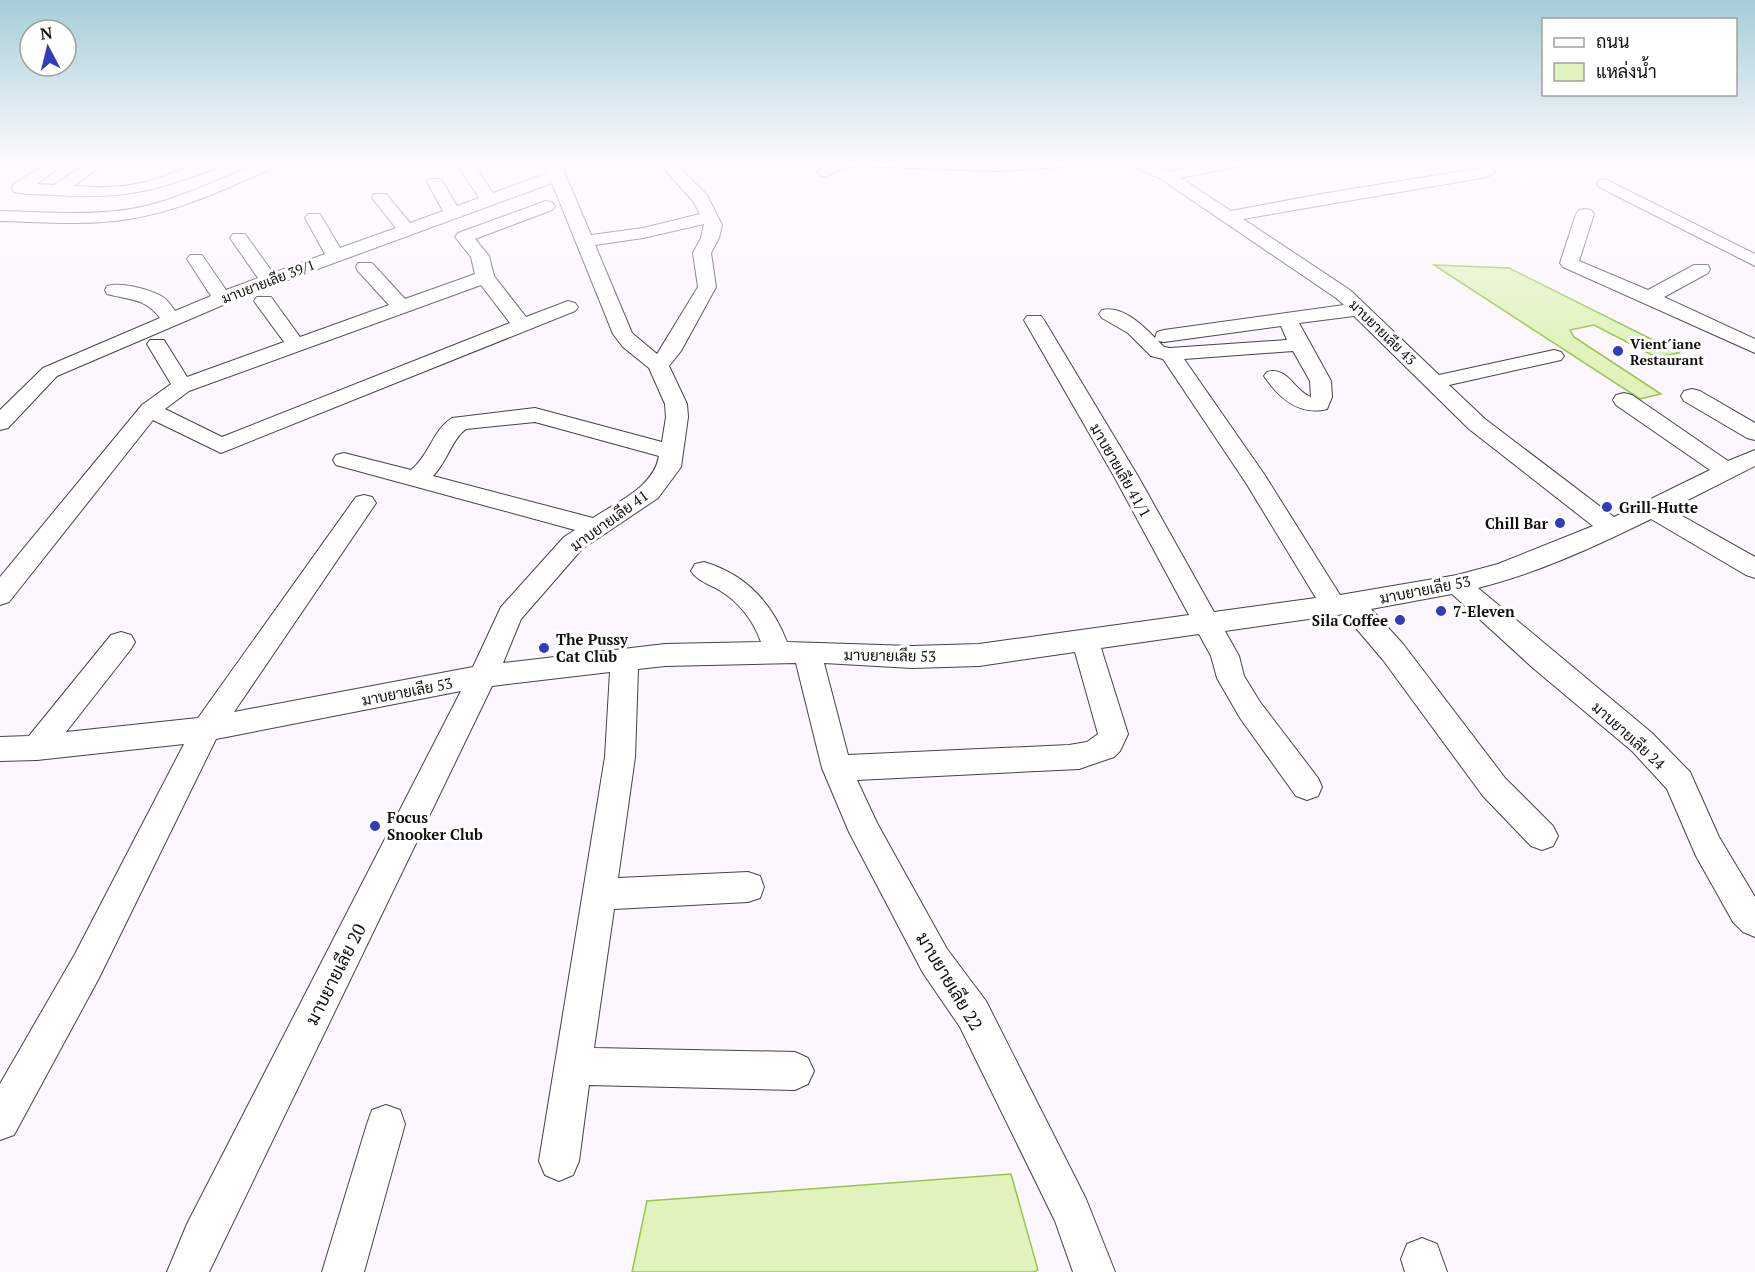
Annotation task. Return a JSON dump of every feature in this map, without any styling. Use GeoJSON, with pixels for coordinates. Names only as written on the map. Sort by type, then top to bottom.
{"type":"FeatureCollection","features":[{"type":"Feature","properties":{"kind":"street"},"geometry":{"type":"LineString","coordinates":[[316,221],[335,256]]}},
{"type":"Feature","properties":{"kind":"street"},"geometry":{"type":"LineString","coordinates":[[400,221],[407,230]]}},
{"type":"Feature","properties":{"kind":"street","name":"มาบยายเลีย 39/1"},"geometry":{"type":"LineString","coordinates":[[0,423],[50,372],[222,298],[430,221]]}},
{"type":"Feature","properties":{"kind":"street"},"geometry":{"type":"LineString","coordinates":[[505,221],[464,237],[480,256],[485,277],[522,325]]}},
{"type":"Feature","properties":{"kind":"street","name":"มาบยายเลีย 41"},"geometry":{"type":"LineString","coordinates":[[483,676],[510,615],[552,564],[573,543],[650,492],[669,467],[676,404],[658,365],[630,343],[623,334],[576,221]]}},
{"type":"Feature","properties":{"kind":"street"},"geometry":{"type":"LineString","coordinates":[[584,242],[643,233],[692,221]]}},
{"type":"Feature","properties":{"kind":"street"},"geometry":{"type":"LineString","coordinates":[[658,365],[671,351],[707,287],[702,253],[710,238],[712,221]]}},
{"type":"Feature","properties":{"kind":"street","name":"มาบยายเลีย 43"},"geometry":{"type":"LineString","coordinates":[[1234,221],[1344,294],[1477,424],[1612,528]]}},
{"type":"Feature","properties":{"kind":"street"},"geometry":{"type":"LineString","coordinates":[[1582,221],[1565,271],[1649,297],[1753,343]]}},
{"type":"Feature","properties":{"kind":"street"},"geometry":{"type":"LineString","coordinates":[[1678,221],[1755,261]]}},
{"type":"Feature","properties":{"kind":"street"},"geometry":{"type":"LineString","coordinates":[[239,238],[268,280]]}},
{"type":"Feature","properties":{"kind":"street"},"geometry":{"type":"LineString","coordinates":[[196,259],[222,298]]}},
{"type":"Feature","properties":{"kind":"street"},"geometry":{"type":"LineString","coordinates":[[365,267],[401,306]]}},
{"type":"Feature","properties":{"kind":"street"},"geometry":{"type":"LineString","coordinates":[[1649,297],[1701,269]]}},
{"type":"Feature","properties":{"kind":"street"},"geometry":{"type":"LineString","coordinates":[[0,596],[150,410],[182,386],[485,277]]}},
{"type":"Feature","properties":{"kind":"street"},"geometry":{"type":"LineString","coordinates":[[114,290],[144,296],[158,302],[172,320]]}},
{"type":"Feature","properties":{"kind":"street"},"geometry":{"type":"LineString","coordinates":[[264,301],[296,345]]}},
{"type":"Feature","properties":{"kind":"street"},"geometry":{"type":"LineString","coordinates":[[150,410],[221,446],[568,307]]}},
{"type":"Feature","properties":{"kind":"street"},"geometry":{"type":"LineString","coordinates":[[1109,314],[1135,329],[1158,351],[1167,345],[1288,320],[1360,309]]}},
{"type":"Feature","properties":{"kind":"street","name":"มาบยายเลีย 41/1"},"geometry":{"type":"LineString","coordinates":[[1034,320],[1127,478],[1225,656],[1231,678],[1250,710],[1307,787]]}},
{"type":"Feature","properties":{"kind":"street"},"geometry":{"type":"LineString","coordinates":[[1274,376],[1302,403],[1319,404],[1323,395],[1320,380],[1299,345],[1288,320]]}},
{"type":"Feature","properties":{"kind":"street"},"geometry":{"type":"LineString","coordinates":[[157,344],[182,386]]}},
{"type":"Feature","properties":{"kind":"street"},"geometry":{"type":"LineString","coordinates":[[1167,345],[1299,345]]}},
{"type":"Feature","properties":{"kind":"street"},"geometry":{"type":"LineString","coordinates":[[1167,345],[1342,604],[1394,652],[1494,787],[1542,836]]}},
{"type":"Feature","properties":{"kind":"street"},"geometry":{"type":"LineString","coordinates":[[1435,382],[1554,356]]}},
{"type":"Feature","properties":{"kind":"street"},"geometry":{"type":"LineString","coordinates":[[1692,396],[1755,433]]}},
{"type":"Feature","properties":{"kind":"street"},"geometry":{"type":"LineString","coordinates":[[1623,400],[1727,471]]}},
{"type":"Feature","properties":{"kind":"street"},"geometry":{"type":"LineString","coordinates":[[415,479],[433,463],[446,432],[451,428],[460,423],[527,414],[672,452]]}},
{"type":"Feature","properties":{"kind":"street","name":"มาบยายเลีย 53"},"geometry":{"type":"LineString","coordinates":[[0,749],[37,748],[206,729],[483,676],[665,655],[793,652],[912,657],[979,655],[1342,604],[1457,584],[1504,572],[1612,528],[1755,457]]}},
{"type":"Feature","properties":{"kind":"street"},"geometry":{"type":"LineString","coordinates":[[344,460],[595,527]]}},
{"type":"Feature","properties":{"kind":"street"},"geometry":{"type":"LineString","coordinates":[[0,1121],[87,966],[206,729],[364,503]]}},
{"type":"Feature","properties":{"kind":"street"},"geometry":{"type":"LineString","coordinates":[[1652,509],[1755,569]]}},
{"type":"Feature","properties":{"kind":"street","name":"มาบยายเลีย 22"},"geometry":{"type":"LineString","coordinates":[[704,571],[728,581],[755,604],[770,628],[793,652],[837,768],[865,832],[935,961],[973,1014],[1071,1213],[1094,1272]]}},
{"type":"Feature","properties":{"kind":"street","name":"มาบยายเลีย 24"},"geometry":{"type":"LineString","coordinates":[[1457,584],[1543,660],[1642,742],[1679,781],[1707,846],[1745,911],[1755,921]]}},
{"type":"Feature","properties":{"kind":"street"},"geometry":{"type":"LineString","coordinates":[[837,768],[1052,759],[1085,755],[1103,748],[1111,741],[1113,734],[1085,641]]}},
{"type":"Feature","properties":{"kind":"street"},"geometry":{"type":"LineString","coordinates":[[37,748],[121,642]]}},
{"type":"Feature","properties":{"kind":"street"},"geometry":{"type":"LineString","coordinates":[[559,1161],[620,757],[624,660]]}},
{"type":"Feature","properties":{"kind":"street","name":"มาบยายเลีย 20"},"geometry":{"type":"LineString","coordinates":[[188,1272],[207,1228],[483,676]]}},
{"type":"Feature","properties":{"kind":"street"},"geometry":{"type":"LineString","coordinates":[[600,894],[748,887]]}},
{"type":"Feature","properties":{"kind":"street"},"geometry":{"type":"LineString","coordinates":[[574,1066],[795,1071]]}},
{"type":"Feature","properties":{"kind":"street"},"geometry":{"type":"LineString","coordinates":[[344,1272],[386,1124]]}},
{"type":"Feature","properties":{"kind":"water"},"geometry":{"type":"Polygon","coordinates":[[[1434,265],[1509,268],[1679,353],[1656,357],[1594,325],[1570,330],[1574,337],[1661,394],[1640,399],[1434,265]]]}},
{"type":"Feature","properties":{"kind":"water"},"geometry":{"type":"Polygon","coordinates":[[[1011,1174],[1038,1270],[1034,1272],[632,1272],[647,1201],[1011,1174]]]}},
{"type":"Feature","properties":{"kind":"place","name":"Vient´iane Restaurant"},"geometry":{"type":"Point","coordinates":[1618,351]}},
{"type":"Feature","properties":{"kind":"place","name":"Grill-Hutte"},"geometry":{"type":"Point","coordinates":[1607,507]}},
{"type":"Feature","properties":{"kind":"place","name":"Chill Bar"},"geometry":{"type":"Point","coordinates":[1560,523]}},
{"type":"Feature","properties":{"kind":"place","name":"7-Eleven"},"geometry":{"type":"Point","coordinates":[1441,611]}},
{"type":"Feature","properties":{"kind":"place","name":"Sila Coffee"},"geometry":{"type":"Point","coordinates":[1400,620]}},
{"type":"Feature","properties":{"kind":"place","name":"The Pussy Cat Club"},"geometry":{"type":"Point","coordinates":[544,648]}},
{"type":"Feature","properties":{"kind":"place","name":"Focus Snooker Club"},"geometry":{"type":"Point","coordinates":[375,826]}}]}
